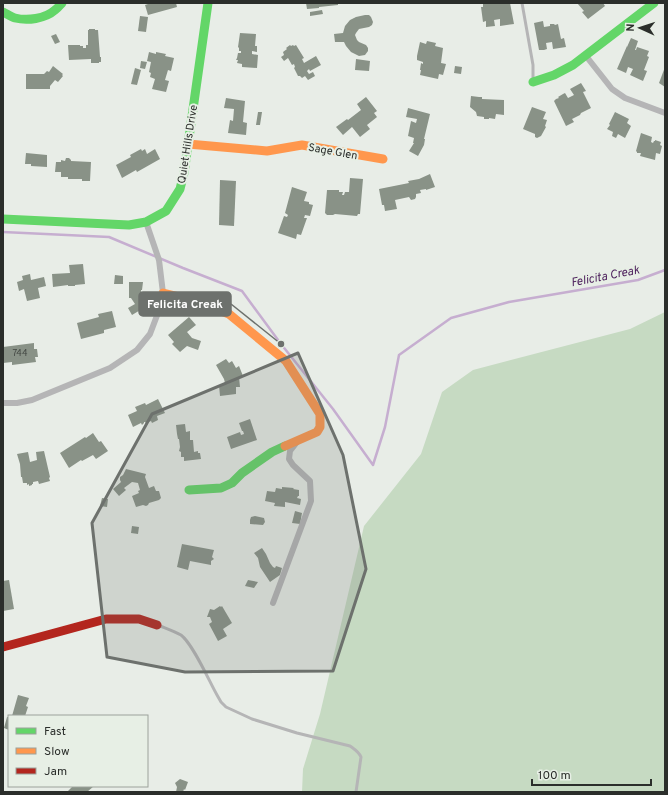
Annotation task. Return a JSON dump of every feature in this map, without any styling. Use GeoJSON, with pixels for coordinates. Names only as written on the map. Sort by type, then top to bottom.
{"type":"FeatureCollection","features":[{"type":"Feature","properties":{"kind":"street"},"geometry":{"type":"LineString","coordinates":[[3,12],[13,17],[22,19],[36,18],[55,10],[62,3]]}},
{"type":"Feature","properties":{"kind":"street","name":"Quiet Hills Drive"},"geometry":{"type":"LineString","coordinates":[[3,219],[128,226],[146,222],[166,211],[180,189],[184,173],[208,3]]}},
{"type":"Feature","properties":{"kind":"street"},"geometry":{"type":"LineString","coordinates":[[533,82],[554,75],[573,65],[654,3]]}},
{"type":"Feature","properties":{"kind":"street"},"geometry":{"type":"LineString","coordinates":[[586,56],[612,88],[625,98],[665,113]]}},
{"type":"Feature","properties":{"kind":"street","name":"Sage Glen"},"geometry":{"type":"LineString","coordinates":[[188,144],[267,151],[302,145],[383,159]]}},
{"type":"Feature","properties":{"kind":"street"},"geometry":{"type":"LineString","coordinates":[[3,403],[17,403],[32,400],[110,368],[137,350],[150,334],[161,305],[163,293],[159,260],[146,222]]}},
{"type":"Feature","properties":{"kind":"street"},"geometry":{"type":"LineString","coordinates":[[163,293],[196,301],[229,314],[286,361],[320,414],[320,427],[317,432],[272,452],[242,472],[232,484],[221,488],[189,490]]}},
{"type":"Feature","properties":{"kind":"street"},"geometry":{"type":"LineString","coordinates":[[273,603],[311,501],[310,481],[289,459],[290,451],[300,440]]}},
{"type":"Feature","properties":{"kind":"street"},"geometry":{"type":"LineString","coordinates":[[3,647],[106,619],[139,619],[157,624]]}},
{"type":"Feature","properties":{"kind":"lane"},"geometry":{"type":"LineString","coordinates":[[522,3],[533,65],[533,82]]}},
{"type":"Feature","properties":{"kind":"lane"},"geometry":{"type":"LineString","coordinates":[[157,624],[176,632],[187,641],[221,702],[226,707],[252,719],[297,733],[350,746],[355,749],[361,757],[356,792]]}},
{"type":"Feature","properties":{"kind":"highlighted area"},"geometry":{"type":"Polygon","coordinates":[[[298,353],[343,455],[366,569],[333,671],[185,672],[107,657],[92,523],[152,414],[298,353]]]}},
{"type":"Feature","properties":{"kind":"green space"},"geometry":{"type":"Polygon","coordinates":[[[665,312],[665,792],[302,792],[303,769],[320,714],[364,526],[421,454],[442,392],[473,370],[630,329],[665,312]]]}},
{"type":"Feature","properties":{"kind":"building"},"geometry":{"type":"Polygon","coordinates":[[[151,3],[176,3],[177,7],[148,15],[145,5],[151,3]]]}},
{"type":"Feature","properties":{"kind":"building"},"geometry":{"type":"Polygon","coordinates":[[[306,3],[338,3],[338,5],[307,9],[306,3]]]}},
{"type":"Feature","properties":{"kind":"building"},"geometry":{"type":"Polygon","coordinates":[[[483,3],[510,3],[514,24],[500,26],[500,19],[494,20],[495,26],[486,27],[486,21],[483,22],[481,7],[483,7],[483,3]]]}},
{"type":"Feature","properties":{"kind":"building"},"geometry":{"type":"Polygon","coordinates":[[[577,3],[603,3],[605,6],[588,19],[582,12],[584,11],[577,3]]]}},
{"type":"Feature","properties":{"kind":"building"},"geometry":{"type":"Polygon","coordinates":[[[322,10],[323,14],[310,16],[310,12],[322,10]]]}},
{"type":"Feature","properties":{"kind":"building"},"geometry":{"type":"Polygon","coordinates":[[[369,15],[373,22],[369,27],[359,29],[355,35],[359,42],[366,45],[368,48],[365,55],[359,56],[351,52],[344,42],[335,42],[334,34],[343,33],[345,26],[350,20],[369,15]]]}},
{"type":"Feature","properties":{"kind":"building"},"geometry":{"type":"Polygon","coordinates":[[[140,16],[148,17],[146,32],[138,31],[140,16]]]}},
{"type":"Feature","properties":{"kind":"building"},"geometry":{"type":"Polygon","coordinates":[[[543,21],[544,27],[550,26],[550,24],[558,24],[561,39],[564,38],[566,47],[553,49],[552,42],[546,43],[547,49],[539,50],[534,23],[543,21]]]}},
{"type":"Feature","properties":{"kind":"building"},"geometry":{"type":"Polygon","coordinates":[[[89,29],[98,30],[101,62],[91,63],[91,59],[69,60],[68,45],[80,45],[83,46],[83,48],[86,48],[86,45],[88,45],[89,29]]]}},
{"type":"Feature","properties":{"kind":"building"},"geometry":{"type":"Polygon","coordinates":[[[240,33],[256,34],[255,46],[257,46],[257,52],[252,51],[252,54],[258,55],[257,68],[242,67],[242,64],[237,63],[238,60],[236,60],[238,53],[241,53],[238,47],[240,33]]]}},
{"type":"Feature","properties":{"kind":"building"},"geometry":{"type":"Polygon","coordinates":[[[56,34],[60,42],[55,44],[51,36],[56,34]]]}},
{"type":"Feature","properties":{"kind":"building"},"geometry":{"type":"Polygon","coordinates":[[[631,38],[638,41],[635,50],[637,47],[649,51],[647,56],[649,57],[644,70],[647,71],[643,81],[630,75],[633,69],[628,67],[626,73],[617,69],[631,38]]]}},
{"type":"Feature","properties":{"kind":"building"},"geometry":{"type":"Polygon","coordinates":[[[427,41],[436,43],[435,46],[443,48],[441,63],[446,64],[443,75],[439,74],[438,79],[420,75],[421,63],[423,64],[423,62],[417,60],[417,56],[420,42],[426,44],[427,41]]]}},
{"type":"Feature","properties":{"kind":"building"},"geometry":{"type":"Polygon","coordinates":[[[290,45],[296,45],[304,58],[302,59],[304,63],[316,56],[321,65],[307,71],[309,74],[313,72],[315,76],[308,80],[305,76],[302,78],[298,76],[294,68],[294,64],[292,65],[288,58],[284,61],[281,57],[284,55],[283,52],[287,49],[286,48],[290,45]]]}},
{"type":"Feature","properties":{"kind":"building"},"geometry":{"type":"Polygon","coordinates":[[[149,52],[166,54],[165,56],[174,58],[171,71],[168,70],[165,80],[169,81],[166,92],[152,89],[155,79],[150,77],[151,73],[149,72],[151,62],[147,61],[149,52]]]}},
{"type":"Feature","properties":{"kind":"building"},"geometry":{"type":"Polygon","coordinates":[[[356,59],[370,61],[369,71],[355,70],[356,59]]]}},
{"type":"Feature","properties":{"kind":"building"},"geometry":{"type":"Polygon","coordinates":[[[141,61],[147,62],[145,69],[140,68],[141,61]]]}},
{"type":"Feature","properties":{"kind":"building"},"geometry":{"type":"Polygon","coordinates":[[[53,66],[63,74],[63,76],[58,82],[55,80],[50,86],[50,89],[26,89],[26,74],[44,74],[47,71],[49,72],[53,66]]]}},
{"type":"Feature","properties":{"kind":"building"},"geometry":{"type":"Polygon","coordinates":[[[455,66],[462,67],[461,74],[454,73],[455,66]]]}},
{"type":"Feature","properties":{"kind":"building"},"geometry":{"type":"Polygon","coordinates":[[[665,67],[665,87],[659,83],[665,67]]]}},
{"type":"Feature","properties":{"kind":"building"},"geometry":{"type":"Polygon","coordinates":[[[135,68],[141,70],[137,85],[131,84],[135,68]]]}},
{"type":"Feature","properties":{"kind":"building"},"geometry":{"type":"Polygon","coordinates":[[[581,83],[586,91],[583,92],[591,108],[572,119],[574,122],[566,126],[554,101],[565,93],[568,98],[574,95],[570,89],[581,83]]]}},
{"type":"Feature","properties":{"kind":"building"},"geometry":{"type":"Polygon","coordinates":[[[471,96],[482,97],[482,99],[504,100],[504,115],[496,114],[495,119],[484,119],[484,117],[477,116],[476,112],[470,107],[471,96]]]}},
{"type":"Feature","properties":{"kind":"building"},"geometry":{"type":"Polygon","coordinates":[[[366,97],[377,111],[374,113],[377,117],[367,125],[370,129],[360,137],[352,127],[343,135],[336,127],[361,110],[357,104],[366,97]]]}},
{"type":"Feature","properties":{"kind":"building"},"geometry":{"type":"Polygon","coordinates":[[[226,98],[245,101],[243,122],[247,123],[246,135],[228,133],[230,120],[233,121],[234,109],[224,108],[226,98]]]}},
{"type":"Feature","properties":{"kind":"building"},"geometry":{"type":"Polygon","coordinates":[[[532,107],[546,112],[543,119],[547,120],[546,127],[541,136],[537,138],[535,137],[535,134],[523,129],[532,107]]]}},
{"type":"Feature","properties":{"kind":"building"},"geometry":{"type":"Polygon","coordinates":[[[408,108],[430,114],[424,145],[418,156],[409,151],[414,143],[414,138],[408,136],[411,121],[416,123],[417,119],[406,117],[408,108]]]}},
{"type":"Feature","properties":{"kind":"building"},"geometry":{"type":"Polygon","coordinates":[[[258,112],[262,112],[260,125],[256,125],[258,112]]]}},
{"type":"Feature","properties":{"kind":"building"},"geometry":{"type":"Polygon","coordinates":[[[615,112],[629,119],[627,123],[631,126],[625,138],[618,134],[616,138],[612,136],[613,132],[607,129],[615,112]]]}},
{"type":"Feature","properties":{"kind":"building"},"geometry":{"type":"Polygon","coordinates":[[[641,133],[652,137],[651,142],[653,143],[655,140],[661,142],[660,145],[662,146],[660,154],[656,153],[655,160],[640,156],[641,153],[637,153],[636,151],[641,133]]]}},
{"type":"Feature","properties":{"kind":"building"},"geometry":{"type":"Polygon","coordinates":[[[141,149],[142,151],[145,149],[147,154],[155,149],[160,159],[137,172],[136,170],[122,178],[116,165],[131,157],[130,155],[141,149]]]}},
{"type":"Feature","properties":{"kind":"building"},"geometry":{"type":"Polygon","coordinates":[[[26,153],[47,155],[47,167],[25,164],[26,153]]]}},
{"type":"Feature","properties":{"kind":"building"},"geometry":{"type":"Polygon","coordinates":[[[66,158],[69,158],[71,161],[91,162],[90,181],[82,181],[82,179],[68,179],[68,177],[61,177],[61,172],[55,172],[56,162],[61,162],[61,160],[65,161],[66,158]]]}},
{"type":"Feature","properties":{"kind":"building"},"geometry":{"type":"Polygon","coordinates":[[[430,174],[435,187],[420,190],[421,193],[416,194],[415,199],[411,200],[409,197],[395,200],[397,209],[385,211],[384,205],[382,205],[379,189],[409,183],[408,181],[419,179],[430,174]]]}},
{"type":"Feature","properties":{"kind":"building"},"geometry":{"type":"Polygon","coordinates":[[[350,178],[363,179],[360,214],[357,216],[335,214],[327,215],[325,213],[327,190],[339,190],[339,192],[343,192],[342,195],[344,195],[345,192],[349,192],[350,178]]]}},
{"type":"Feature","properties":{"kind":"building"},"geometry":{"type":"Polygon","coordinates":[[[220,180],[236,181],[234,226],[219,225],[220,180]]]}},
{"type":"Feature","properties":{"kind":"building"},"geometry":{"type":"Polygon","coordinates":[[[292,187],[307,192],[304,201],[313,205],[310,216],[305,215],[304,218],[307,218],[301,235],[297,234],[296,239],[278,233],[284,216],[287,217],[288,215],[285,213],[292,187]]]}},
{"type":"Feature","properties":{"kind":"building"},"geometry":{"type":"Polygon","coordinates":[[[83,264],[85,284],[53,287],[52,274],[70,273],[69,265],[83,264]]]}},
{"type":"Feature","properties":{"kind":"building"},"geometry":{"type":"Polygon","coordinates":[[[30,274],[31,280],[44,277],[46,286],[38,288],[40,298],[27,301],[24,289],[19,291],[17,282],[23,280],[22,276],[30,274]]]}},
{"type":"Feature","properties":{"kind":"building"},"geometry":{"type":"Polygon","coordinates":[[[115,275],[123,276],[123,284],[114,284],[115,275]]]}},
{"type":"Feature","properties":{"kind":"building"},"geometry":{"type":"Polygon","coordinates":[[[129,282],[143,282],[141,297],[147,306],[132,315],[128,308],[135,304],[131,298],[129,298],[129,282]]]}},
{"type":"Feature","properties":{"kind":"building"},"geometry":{"type":"Polygon","coordinates":[[[112,311],[116,327],[104,330],[104,333],[81,339],[77,323],[99,317],[98,314],[112,311]]]}},
{"type":"Feature","properties":{"kind":"building"},"geometry":{"type":"Polygon","coordinates":[[[189,317],[196,325],[187,332],[192,338],[201,341],[198,350],[187,346],[180,352],[172,344],[174,342],[168,335],[189,317]]]}},
{"type":"Feature","properties":{"kind":"building"},"geometry":{"type":"Polygon","coordinates":[[[34,343],[34,349],[37,349],[38,357],[35,357],[36,362],[12,365],[12,362],[3,363],[3,347],[34,343]]]}},
{"type":"Feature","properties":{"kind":"building"},"geometry":{"type":"Polygon","coordinates":[[[226,359],[229,363],[232,361],[236,368],[239,366],[243,376],[239,377],[240,387],[236,387],[236,394],[220,396],[219,385],[225,383],[216,365],[226,359]]]}},
{"type":"Feature","properties":{"kind":"building"},"geometry":{"type":"Polygon","coordinates":[[[158,399],[165,413],[157,416],[158,420],[152,423],[151,421],[146,423],[144,422],[142,425],[141,423],[133,427],[128,415],[137,411],[135,407],[145,403],[146,405],[158,399]]]}},
{"type":"Feature","properties":{"kind":"building"},"geometry":{"type":"Polygon","coordinates":[[[250,419],[257,440],[231,449],[227,437],[240,432],[241,435],[244,434],[239,423],[250,419]]]}},
{"type":"Feature","properties":{"kind":"building"},"geometry":{"type":"Polygon","coordinates":[[[185,424],[186,432],[190,431],[190,440],[193,440],[194,452],[198,451],[198,453],[200,453],[201,459],[184,461],[184,457],[181,457],[176,425],[185,424]]]}},
{"type":"Feature","properties":{"kind":"building"},"geometry":{"type":"Polygon","coordinates":[[[93,433],[108,451],[96,459],[93,455],[82,461],[81,460],[69,468],[60,453],[93,433]]]}},
{"type":"Feature","properties":{"kind":"building"},"geometry":{"type":"Polygon","coordinates":[[[44,451],[50,481],[39,484],[38,481],[33,482],[32,485],[29,486],[27,483],[23,483],[17,454],[28,452],[30,462],[37,460],[36,452],[44,451]]]}},
{"type":"Feature","properties":{"kind":"building"},"geometry":{"type":"Polygon","coordinates":[[[126,469],[146,474],[145,477],[149,488],[154,486],[156,491],[159,491],[161,498],[149,503],[146,506],[143,505],[136,507],[132,496],[139,493],[138,491],[140,490],[138,483],[132,482],[124,488],[126,490],[119,496],[113,489],[121,482],[120,477],[126,469]]]}},
{"type":"Feature","properties":{"kind":"building"},"geometry":{"type":"Polygon","coordinates":[[[282,487],[299,490],[299,496],[297,498],[301,499],[300,505],[285,502],[285,507],[274,506],[275,503],[265,501],[267,491],[275,492],[276,488],[282,489],[282,487]]]}},
{"type":"Feature","properties":{"kind":"building"},"geometry":{"type":"Polygon","coordinates":[[[102,498],[108,499],[107,507],[100,506],[102,498]]]}},
{"type":"Feature","properties":{"kind":"building"},"geometry":{"type":"Polygon","coordinates":[[[295,511],[302,513],[300,524],[292,523],[295,511]]]}},
{"type":"Feature","properties":{"kind":"building"},"geometry":{"type":"Polygon","coordinates":[[[255,516],[264,518],[265,522],[263,525],[250,524],[251,517],[255,516]]]}},
{"type":"Feature","properties":{"kind":"building"},"geometry":{"type":"Polygon","coordinates":[[[132,526],[139,527],[138,534],[131,533],[132,526]]]}},
{"type":"Feature","properties":{"kind":"building"},"geometry":{"type":"Polygon","coordinates":[[[182,544],[214,550],[212,557],[214,559],[211,561],[211,565],[190,561],[188,570],[177,567],[182,544]]]}},
{"type":"Feature","properties":{"kind":"building"},"geometry":{"type":"Polygon","coordinates":[[[262,548],[273,567],[275,568],[276,566],[282,568],[280,575],[270,582],[260,567],[258,558],[254,553],[262,548]]]}},
{"type":"Feature","properties":{"kind":"building"},"geometry":{"type":"Polygon","coordinates":[[[9,580],[14,609],[3,611],[3,581],[9,580]]]}},
{"type":"Feature","properties":{"kind":"building"},"geometry":{"type":"Polygon","coordinates":[[[248,580],[258,582],[254,588],[245,586],[248,580]]]}},
{"type":"Feature","properties":{"kind":"building"},"geometry":{"type":"Polygon","coordinates":[[[222,606],[232,623],[223,629],[227,636],[218,641],[209,624],[212,622],[210,617],[207,617],[210,609],[214,610],[222,606]]]}},
{"type":"Feature","properties":{"kind":"building"},"geometry":{"type":"Polygon","coordinates":[[[18,695],[29,698],[26,706],[28,707],[25,715],[12,715],[18,695]]]}},
{"type":"Feature","properties":{"kind":"building"},"geometry":{"type":"Polygon","coordinates":[[[7,717],[8,717],[8,730],[4,728],[7,717]]]}},
{"type":"Feature","properties":{"kind":"building"},"geometry":{"type":"Polygon","coordinates":[[[180,779],[188,782],[183,792],[176,792],[177,787],[175,783],[180,779]]]}},
{"type":"Feature","properties":{"kind":"building"},"geometry":{"type":"Polygon","coordinates":[[[72,787],[93,787],[87,792],[67,792],[72,787]]]}},
{"type":"Feature","properties":{"kind":"waterway","name":"Felicita Creak"},"geometry":{"type":"LineString","coordinates":[[3,232],[109,237],[242,291],[281,344],[333,409],[373,465],[385,427],[399,355],[451,318],[509,302],[638,280],[665,270]]}},
{"type":"Feature","properties":{"kind":"traffic: fast"},"geometry":{"type":"LineString","coordinates":[[3,12],[15,18],[36,18],[51,13],[62,3]]}},
{"type":"Feature","properties":{"kind":"traffic: fast"},"geometry":{"type":"LineString","coordinates":[[3,219],[129,225],[146,222],[166,211],[180,189],[184,173],[208,3]]}},
{"type":"Feature","properties":{"kind":"traffic: fast"},"geometry":{"type":"LineString","coordinates":[[533,82],[554,75],[573,65],[654,3]]}},
{"type":"Feature","properties":{"kind":"traffic: fast"},"geometry":{"type":"LineString","coordinates":[[189,490],[221,488],[232,483],[242,473],[272,452],[285,446]]}},
{"type":"Feature","properties":{"kind":"traffic: slow"},"geometry":{"type":"LineString","coordinates":[[188,144],[267,151],[302,145],[383,159]]}},
{"type":"Feature","properties":{"kind":"traffic: slow"},"geometry":{"type":"LineString","coordinates":[[163,293],[196,301],[229,314],[286,361],[320,414],[320,427],[317,432],[285,446]]}},
{"type":"Feature","properties":{"kind":"traffic: jam"},"geometry":{"type":"LineString","coordinates":[[3,647],[106,619],[139,619],[157,625]]}},
{"type":"Feature","properties":{"kind":"place","name":"Felicita Creak"},"geometry":{"type":"Point","coordinates":[281,344]}}]}
